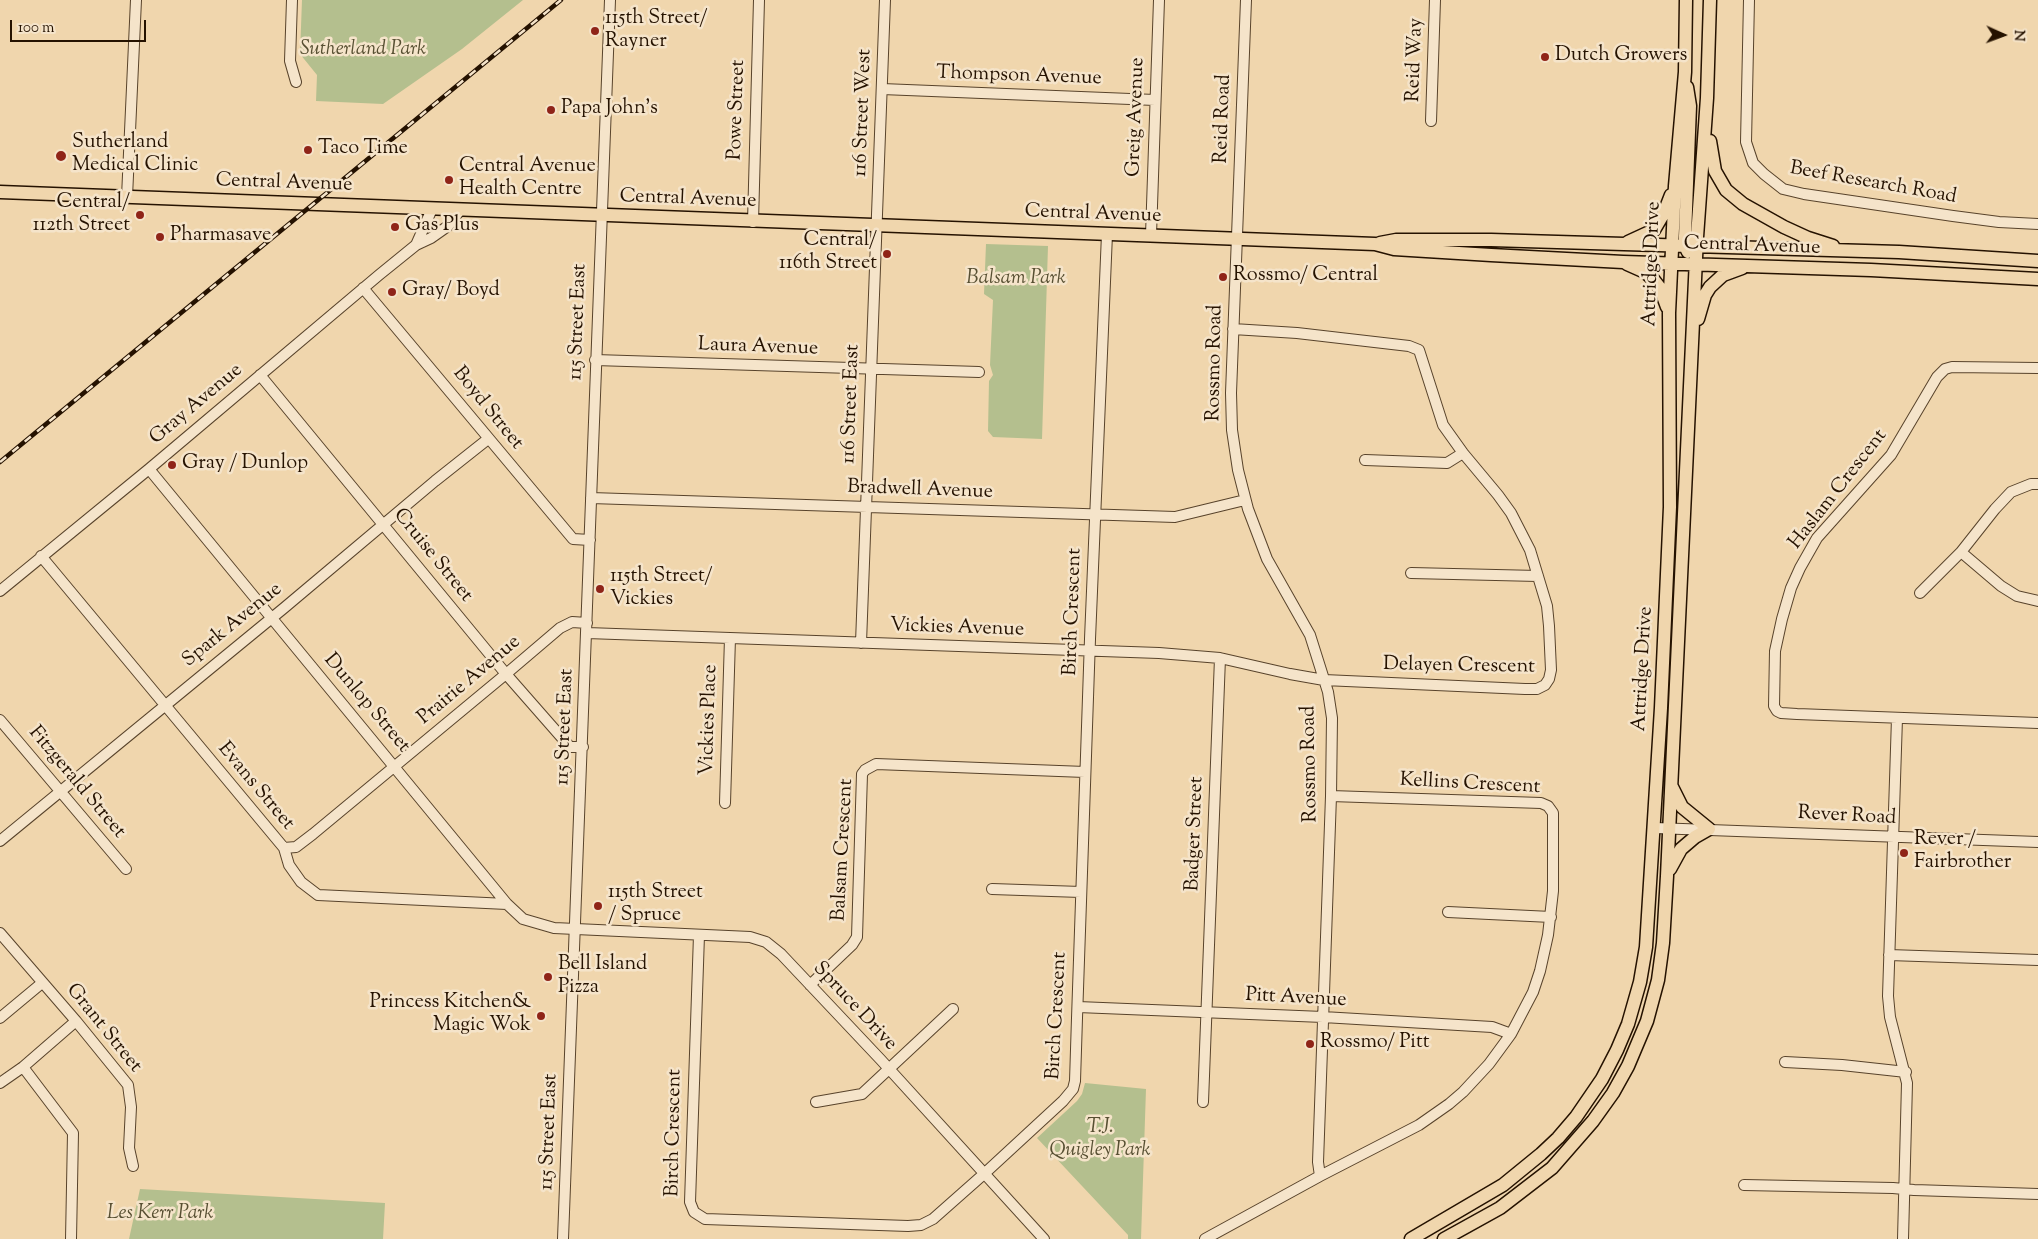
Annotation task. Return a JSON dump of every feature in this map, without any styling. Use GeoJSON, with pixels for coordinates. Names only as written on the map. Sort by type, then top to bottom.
{"type":"FeatureCollection","features":[{"type":"Feature","properties":{"kind":"main road","name":"Attridge Drive"},"geometry":{"type":"LineString","coordinates":[[1444,1239],[1500,1208],[1552,1168],[1593,1121],[1613,1093],[1628,1066],[1647,1021],[1656,988],[1663,943],[1672,787],[1696,264],[1685,246],[1675,186],[1685,72],[1686,0]]}},
{"type":"Feature","properties":{"kind":"main road","name":"Attridge Drive"},"geometry":{"type":"LineString","coordinates":[[1411,1239],[1503,1185],[1542,1154],[1576,1117],[1602,1079],[1628,1024],[1640,982],[1646,947],[1655,828],[1670,507],[1669,313],[1672,263],[1685,246],[1707,98],[1710,0]]}},
{"type":"Feature","properties":{"kind":"main road"},"geometry":{"type":"LineString","coordinates":[[1685,72],[1690,106],[1685,246]]}},
{"type":"Feature","properties":{"kind":"main road"},"geometry":{"type":"LineString","coordinates":[[1707,98],[1714,171],[1726,190],[1743,204],[1796,233],[1845,250]]}},
{"type":"Feature","properties":{"kind":"main road"},"geometry":{"type":"LineString","coordinates":[[1624,244],[1654,230],[1664,213],[1675,186]]}},
{"type":"Feature","properties":{"kind":"main road","name":"Central Avenue"},"geometry":{"type":"LineString","coordinates":[[0,192],[753,222],[1376,244],[1396,240],[1624,244],[1845,250],[2038,261]]}},
{"type":"Feature","properties":{"kind":"main road","name":"Central Avenue"},"geometry":{"type":"LineString","coordinates":[[1376,244],[1394,249],[1623,262],[2038,279]]}},
{"type":"Feature","properties":{"kind":"main road"},"geometry":{"type":"LineString","coordinates":[[1623,262],[1645,272],[1653,279],[1660,288],[1669,313]]}},
{"type":"Feature","properties":{"kind":"main road"},"geometry":{"type":"LineString","coordinates":[[1692,337],[1705,295],[1710,287],[1724,275],[1752,266]]}},
{"type":"Feature","properties":{"kind":"main road"},"geometry":{"type":"LineString","coordinates":[[1667,876],[1671,864],[1681,849],[1695,837],[1709,829],[1682,807],[1672,787]]}},
{"type":"Feature","properties":{"kind":"street"},"geometry":{"type":"LineString","coordinates":[[127,197],[136,0]]}},
{"type":"Feature","properties":{"kind":"street"},"geometry":{"type":"LineString","coordinates":[[292,0],[290,61],[296,82]]}},
{"type":"Feature","properties":{"kind":"street","name":"115 Street East"},"geometry":{"type":"LineString","coordinates":[[563,1239],[583,747],[600,216],[610,0]]}},
{"type":"Feature","properties":{"kind":"street","name":"Powe Street"},"geometry":{"type":"LineString","coordinates":[[753,222],[759,0]]}},
{"type":"Feature","properties":{"kind":"street","name":"116 Street West"},"geometry":{"type":"LineString","coordinates":[[877,226],[885,0]]}},
{"type":"Feature","properties":{"kind":"street","name":"Greig Avenue"},"geometry":{"type":"LineString","coordinates":[[1152,236],[1159,0]]}},
{"type":"Feature","properties":{"kind":"street","name":"Reid Road"},"geometry":{"type":"LineString","coordinates":[[1237,239],[1246,0]]}},
{"type":"Feature","properties":{"kind":"street","name":"Reid Way"},"geometry":{"type":"LineString","coordinates":[[1431,121],[1435,0]]}},
{"type":"Feature","properties":{"kind":"street","name":"Beef Research Road"},"geometry":{"type":"LineString","coordinates":[[1749,0],[1746,142],[1753,163],[1783,189],[1804,194],[1953,216],[2038,224]]}},
{"type":"Feature","properties":{"kind":"street","name":"Thompson Avenue"},"geometry":{"type":"LineString","coordinates":[[882,89],[1155,100]]}},
{"type":"Feature","properties":{"kind":"street","name":"Gray Avenue"},"geometry":{"type":"LineString","coordinates":[[416,245],[432,208]]}},
{"type":"Feature","properties":{"kind":"street","name":"Gray Avenue"},"geometry":{"type":"LineString","coordinates":[[0,590],[149,469],[363,288],[416,245],[431,238],[448,226],[462,209]]}},
{"type":"Feature","properties":{"kind":"street","name":"116 Street East"},"geometry":{"type":"LineString","coordinates":[[861,643],[870,369],[877,226]]}},
{"type":"Feature","properties":{"kind":"street","name":"Birch Crescent"},"geometry":{"type":"LineString","coordinates":[[699,935],[690,1202],[694,1212],[705,1219],[914,1226],[933,1219],[1063,1101],[1073,1089],[1078,1007],[1095,514],[1108,234]]}},
{"type":"Feature","properties":{"kind":"street","name":"Rossmo Road"},"geometry":{"type":"LineString","coordinates":[[1237,239],[1231,411],[1235,450],[1245,500],[1267,559],[1310,635],[1317,653],[1328,692],[1332,718],[1318,1162],[1320,1176]]}},
{"type":"Feature","properties":{"kind":"street","name":"Boyd Street"},"geometry":{"type":"LineString","coordinates":[[363,288],[573,539],[590,540]]}},
{"type":"Feature","properties":{"kind":"street","name":"Delayen Crescent"},"geometry":{"type":"LineString","coordinates":[[1234,329],[1297,333],[1409,346],[1419,350],[1443,426],[1511,514],[1530,550],[1546,606],[1550,648],[1549,679],[1542,688],[1525,689],[1324,680]]}},
{"type":"Feature","properties":{"kind":"street","name":"Laura Avenue"},"geometry":{"type":"LineString","coordinates":[[595,360],[979,372]]}},
{"type":"Feature","properties":{"kind":"street","name":"Haslam Crescent"},"geometry":{"type":"LineString","coordinates":[[2038,368],[1952,367],[1945,369],[1937,377],[1892,455],[1817,538],[1800,568],[1791,588],[1782,619],[1776,651],[1774,706],[1776,711],[1797,714],[2038,723]]}},
{"type":"Feature","properties":{"kind":"street","name":"Cruise Street"},"geometry":{"type":"LineString","coordinates":[[260,375],[506,674],[570,747],[583,747]]}},
{"type":"Feature","properties":{"kind":"street","name":"Spark Avenue"},"geometry":{"type":"LineString","coordinates":[[0,840],[272,618],[383,523],[488,439]]}},
{"type":"Feature","properties":{"kind":"street"},"geometry":{"type":"LineString","coordinates":[[1365,460],[1448,463],[1463,453]]}},
{"type":"Feature","properties":{"kind":"street","name":"Dunlop Street"},"geometry":{"type":"LineString","coordinates":[[149,469],[507,904],[523,919],[554,928],[576,929]]}},
{"type":"Feature","properties":{"kind":"street"},"geometry":{"type":"LineString","coordinates":[[1920,593],[1961,552],[2011,492],[2038,484]]}},
{"type":"Feature","properties":{"kind":"street","name":"Bradwell Avenue"},"geometry":{"type":"LineString","coordinates":[[591,498],[1175,517],[1245,500]]}},
{"type":"Feature","properties":{"kind":"street"},"geometry":{"type":"LineString","coordinates":[[1961,552],[2001,586],[2017,596],[2038,601]]}},
{"type":"Feature","properties":{"kind":"street","name":"Evans Street"},"geometry":{"type":"LineString","coordinates":[[41,556],[284,848],[289,865],[301,882],[318,895],[507,904]]}},
{"type":"Feature","properties":{"kind":"street"},"geometry":{"type":"LineString","coordinates":[[1411,572],[1538,576]]}},
{"type":"Feature","properties":{"kind":"street","name":"Prairie Avenue"},"geometry":{"type":"LineString","coordinates":[[284,848],[296,847],[560,628],[572,622],[587,628]]}},
{"type":"Feature","properties":{"kind":"street","name":"Vickies Avenue"},"geometry":{"type":"LineString","coordinates":[[587,628],[730,638],[1090,650],[1220,658],[1324,680]]}},
{"type":"Feature","properties":{"kind":"street","name":"Vickies Place"},"geometry":{"type":"LineString","coordinates":[[725,803],[730,638]]}},
{"type":"Feature","properties":{"kind":"street","name":"Badger Street"},"geometry":{"type":"LineString","coordinates":[[1203,1102],[1220,658]]}},
{"type":"Feature","properties":{"kind":"street"},"geometry":{"type":"LineString","coordinates":[[1897,718],[1888,996],[1890,1017],[1906,1072],[1908,1091],[1903,1239]]}},
{"type":"Feature","properties":{"kind":"street","name":"Fitzgerald Street"},"geometry":{"type":"LineString","coordinates":[[0,720],[126,869]]}},
{"type":"Feature","properties":{"kind":"street","name":"Balsam Crescent"},"geometry":{"type":"LineString","coordinates":[[810,985],[852,945],[857,937],[862,774],[865,770],[876,764],[1086,772]]}},
{"type":"Feature","properties":{"kind":"street","name":"Kellins Crescent"},"geometry":{"type":"LineString","coordinates":[[1320,1176],[1419,1125],[1463,1092],[1489,1064],[1511,1034],[1533,992],[1540,971],[1551,917],[1553,891],[1553,813],[1548,806],[1541,803],[1331,796]]}},
{"type":"Feature","properties":{"kind":"street","name":"Rever Road"},"geometry":{"type":"LineString","coordinates":[[1655,828],[2038,842]]}},
{"type":"Feature","properties":{"kind":"street"},"geometry":{"type":"LineString","coordinates":[[992,889],[1081,892]]}},
{"type":"Feature","properties":{"kind":"street"},"geometry":{"type":"LineString","coordinates":[[1448,912],[1551,917]]}},
{"type":"Feature","properties":{"kind":"street","name":"Spruce Drive"},"geometry":{"type":"LineString","coordinates":[[576,929],[750,937],[766,942],[781,954],[985,1172],[1044,1239]]}},
{"type":"Feature","properties":{"kind":"street","name":"Grant Street"},"geometry":{"type":"LineString","coordinates":[[0,933],[128,1085],[131,1107],[129,1148],[133,1166]]}},
{"type":"Feature","properties":{"kind":"street"},"geometry":{"type":"LineString","coordinates":[[1889,955],[2038,960]]}},
{"type":"Feature","properties":{"kind":"street"},"geometry":{"type":"LineString","coordinates":[[0,1018],[42,983]]}},
{"type":"Feature","properties":{"kind":"street","name":"Pitt Avenue"},"geometry":{"type":"LineString","coordinates":[[1078,1007],[1323,1017],[1492,1028],[1511,1034]]}},
{"type":"Feature","properties":{"kind":"street"},"geometry":{"type":"LineString","coordinates":[[816,1102],[862,1094],[952,1009]]}},
{"type":"Feature","properties":{"kind":"street"},"geometry":{"type":"LineString","coordinates":[[0,1083],[23,1067],[76,1021]]}},
{"type":"Feature","properties":{"kind":"street"},"geometry":{"type":"LineString","coordinates":[[1785,1062],[1835,1064],[1906,1072]]}},
{"type":"Feature","properties":{"kind":"street"},"geometry":{"type":"LineString","coordinates":[[23,1067],[73,1133],[71,1239]]}},
{"type":"Feature","properties":{"kind":"street"},"geometry":{"type":"LineString","coordinates":[[1205,1239],[1320,1176]]}},
{"type":"Feature","properties":{"kind":"street"},"geometry":{"type":"LineString","coordinates":[[1744,1185],[2038,1194]]}},
{"type":"Feature","properties":{"kind":"green space","name":"Sutherland Park"},"geometry":{"type":"Polygon","coordinates":[[[302,0],[523,0],[462,49],[383,104],[316,101],[317,75],[300,54],[302,0]]]}},
{"type":"Feature","properties":{"kind":"green space","name":"Balsam Park"},"geometry":{"type":"Polygon","coordinates":[[[986,244],[1048,246],[1042,439],[993,437],[988,431],[989,381],[993,375],[990,365],[993,300],[984,294],[986,244]]]}},
{"type":"Feature","properties":{"kind":"green space","name":"T.J. Quigley Park"},"geometry":{"type":"Polygon","coordinates":[[[1085,1083],[1146,1089],[1141,1239],[1128,1239],[1128,1235],[1037,1138],[1077,1101],[1082,1094],[1085,1083]]]}},
{"type":"Feature","properties":{"kind":"green space","name":"Les Kerr Park"},"geometry":{"type":"Polygon","coordinates":[[[140,1189],[385,1203],[383,1239],[129,1239],[140,1189]]]}},
{"type":"Feature","properties":{"kind":"railway"},"geometry":{"type":"LineString","coordinates":[[0,462],[561,0]]}},
{"type":"Feature","properties":{"kind":"place","name":"115th Street/ Rayner"},"geometry":{"type":"Point","coordinates":[595,31]}},
{"type":"Feature","properties":{"kind":"place","name":"Dutch Growers"},"geometry":{"type":"Point","coordinates":[1545,57]}},
{"type":"Feature","properties":{"kind":"place","name":"Papa John's"},"geometry":{"type":"Point","coordinates":[551,110]}},
{"type":"Feature","properties":{"kind":"place","name":"Taco Time"},"geometry":{"type":"Point","coordinates":[308,150]}},
{"type":"Feature","properties":{"kind":"place","name":"Sutherland Medical Clinic"},"geometry":{"type":"Point","coordinates":[61,156]}},
{"type":"Feature","properties":{"kind":"place","name":"Central Avenue Health Centre"},"geometry":{"type":"Point","coordinates":[449,180]}},
{"type":"Feature","properties":{"kind":"place","name":"Central/ 112th Street"},"geometry":{"type":"Point","coordinates":[140,215]}},
{"type":"Feature","properties":{"kind":"place","name":"Gas Plus"},"geometry":{"type":"Point","coordinates":[395,227]}},
{"type":"Feature","properties":{"kind":"place","name":"Pharmasave"},"geometry":{"type":"Point","coordinates":[160,237]}},
{"type":"Feature","properties":{"kind":"place","name":"Central/ 116th Street"},"geometry":{"type":"Point","coordinates":[887,254]}},
{"type":"Feature","properties":{"kind":"place","name":"Rossmo/ Central"},"geometry":{"type":"Point","coordinates":[1223,277]}},
{"type":"Feature","properties":{"kind":"place","name":"Gray/ Boyd"},"geometry":{"type":"Point","coordinates":[392,292]}},
{"type":"Feature","properties":{"kind":"place","name":"Gray / Dunlop"},"geometry":{"type":"Point","coordinates":[172,465]}},
{"type":"Feature","properties":{"kind":"place","name":"115th Street/ Vickies"},"geometry":{"type":"Point","coordinates":[600,589]}},
{"type":"Feature","properties":{"kind":"place","name":"Rever / Fairbrother"},"geometry":{"type":"Point","coordinates":[1904,853]}},
{"type":"Feature","properties":{"kind":"place","name":"115th Street / Spruce"},"geometry":{"type":"Point","coordinates":[598,906]}},
{"type":"Feature","properties":{"kind":"place","name":"Bell Island Pizza"},"geometry":{"type":"Point","coordinates":[548,977]}},
{"type":"Feature","properties":{"kind":"place","name":"Princess Kitchen& Magic Wok"},"geometry":{"type":"Point","coordinates":[541,1016]}},
{"type":"Feature","properties":{"kind":"place","name":"Rossmo/ Pitt"},"geometry":{"type":"Point","coordinates":[1310,1044]}}]}
